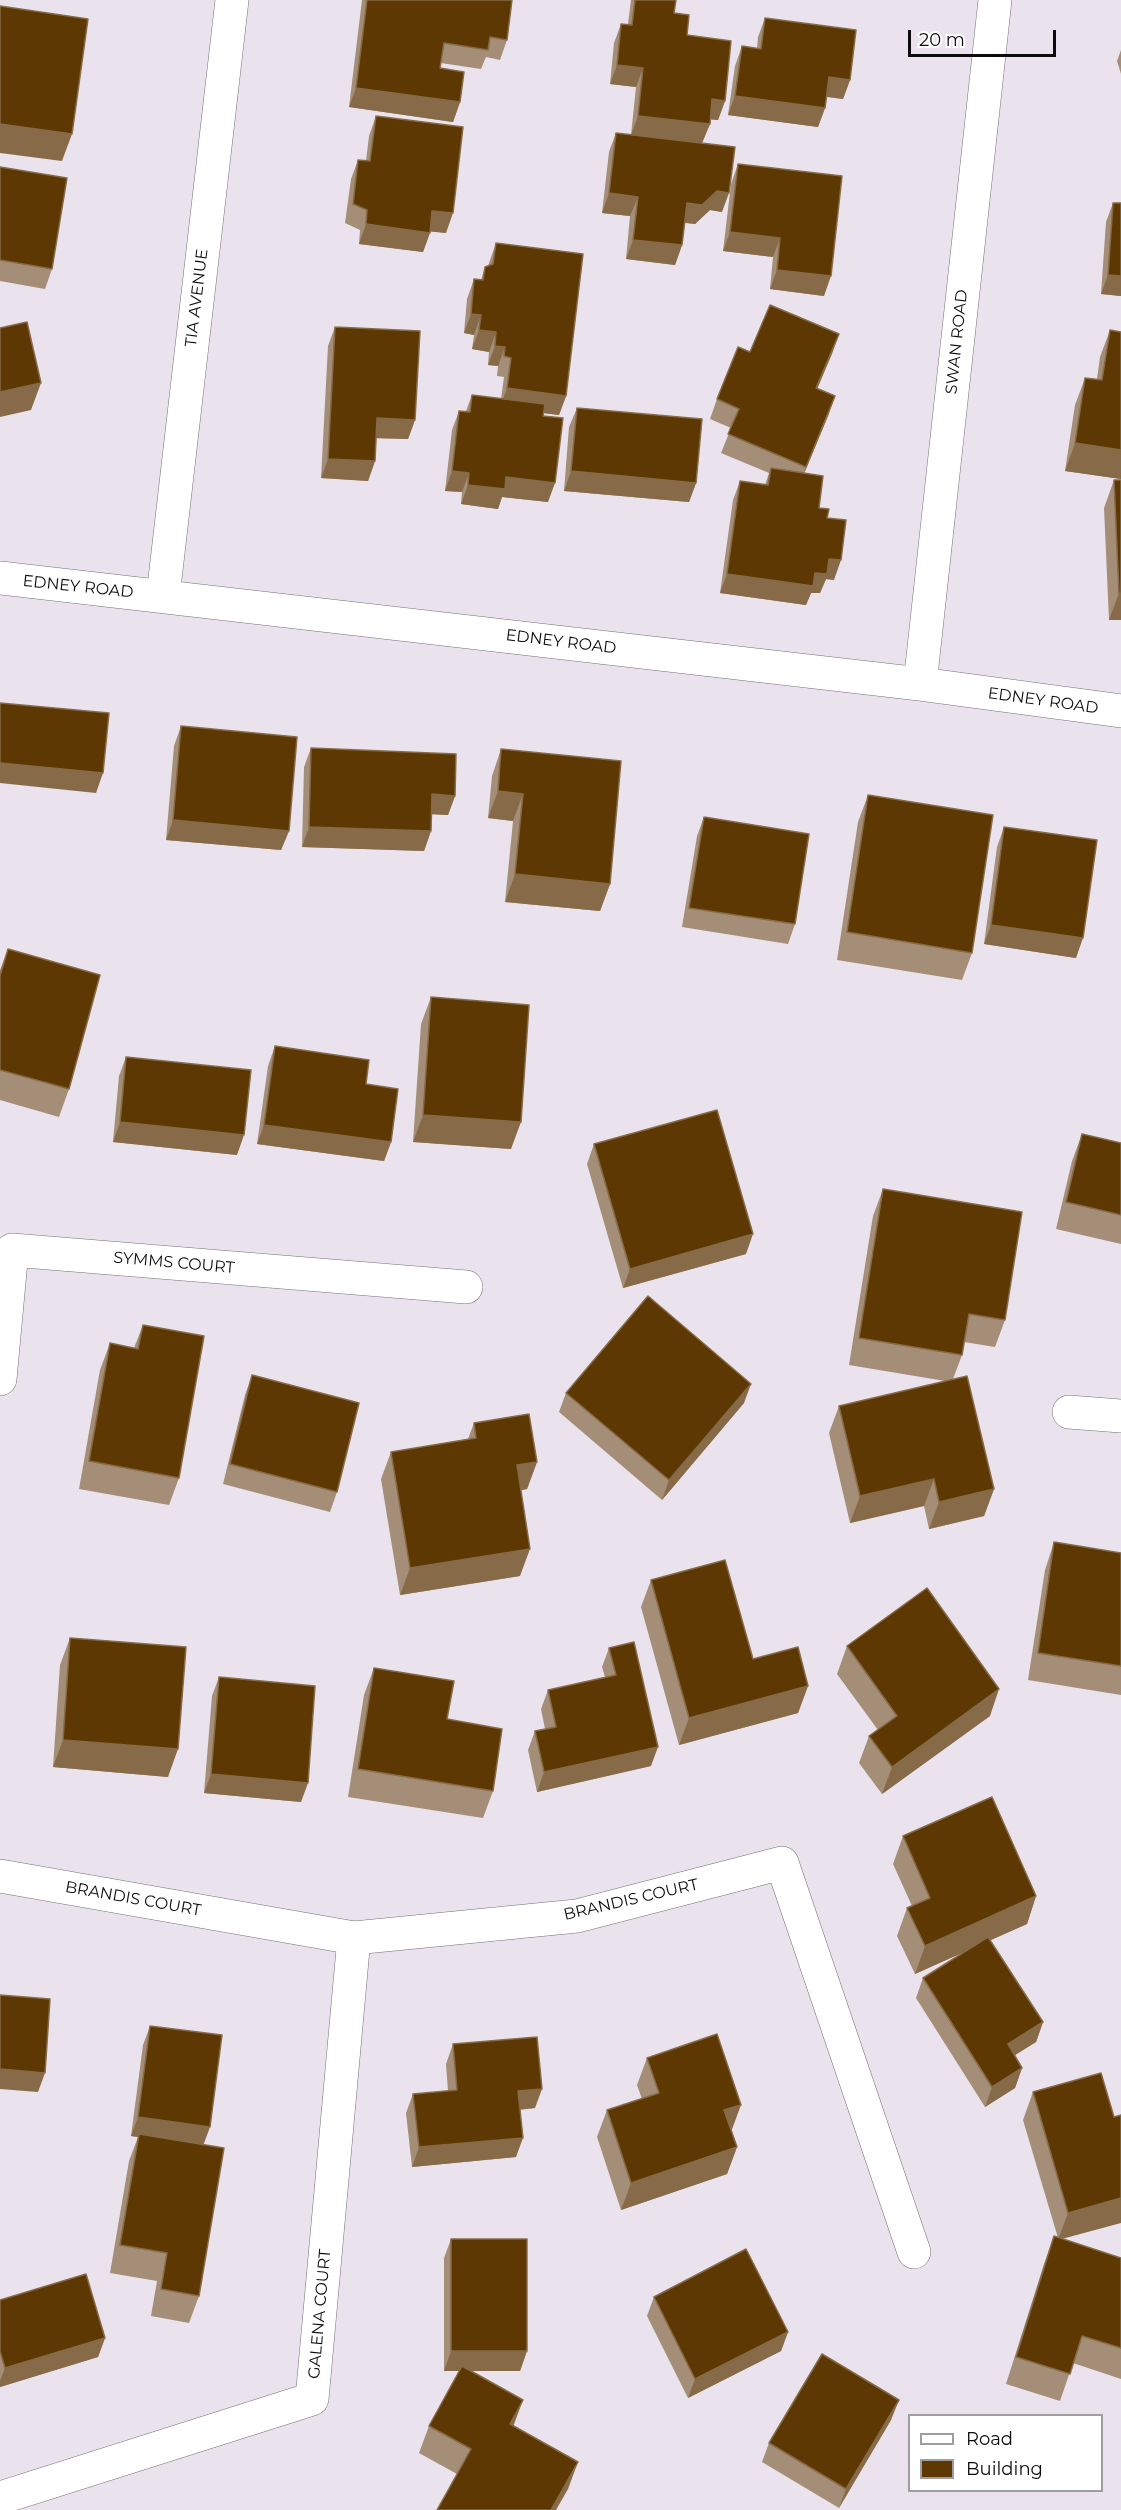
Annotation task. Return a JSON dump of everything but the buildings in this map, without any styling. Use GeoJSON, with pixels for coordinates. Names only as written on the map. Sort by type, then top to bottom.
{"type":"FeatureCollection","features":[{"type":"Feature","properties":{"kind":"street","name":"TIA AVENUE"},"geometry":{"type":"LineString","coordinates":[[163,596],[232,0]]}},
{"type":"Feature","properties":{"kind":"street","name":"SWAN ROAD"},"geometry":{"type":"LineString","coordinates":[[920,684],[995,0]]}},
{"type":"Feature","properties":{"kind":"street","name":"EDNEY ROAD"},"geometry":{"type":"LineString","coordinates":[[0,578],[920,684],[1121,711]]}},
{"type":"Feature","properties":{"kind":"street","name":"SYMMS COURT"},"geometry":{"type":"LineString","coordinates":[[0,1379],[12,1250],[466,1287]]}},
{"type":"Feature","properties":{"kind":"street"},"geometry":{"type":"LineString","coordinates":[[1069,1412],[1121,1416]]}},
{"type":"Feature","properties":{"kind":"street","name":"BRANDIS COURT"},"geometry":{"type":"LineString","coordinates":[[0,1876],[354,1938],[577,1916],[782,1863],[914,2252]]}},
{"type":"Feature","properties":{"kind":"street","name":"GALENA COURT"},"geometry":{"type":"LineString","coordinates":[[0,2498],[312,2399],[354,1938]]}}]}
